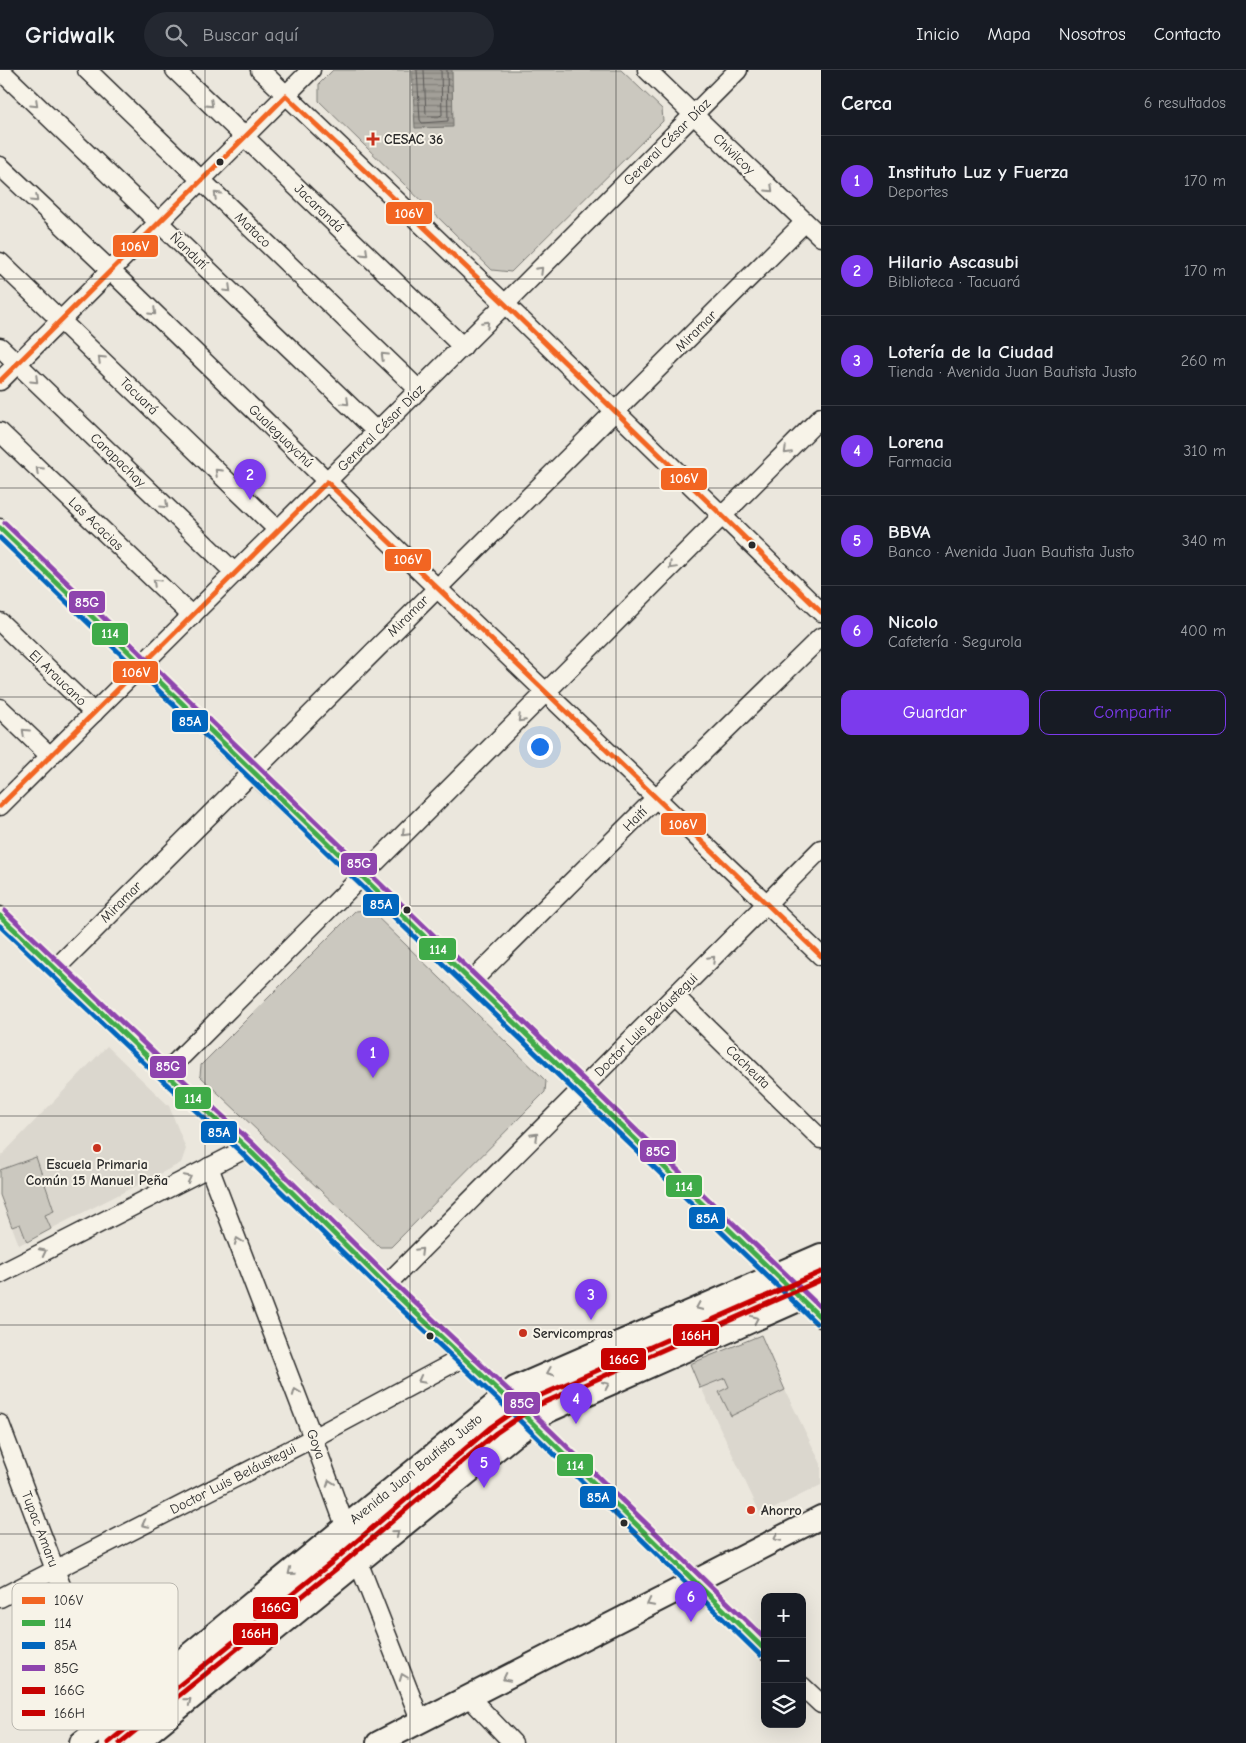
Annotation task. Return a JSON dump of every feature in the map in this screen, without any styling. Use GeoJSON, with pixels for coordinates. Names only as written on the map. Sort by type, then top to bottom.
{"type":"FeatureCollection","features":[{"type":"Feature","properties":{"kind":"main road","name":"Avenida Juan Bautista Justo"},"geometry":{"type":"LineString","coordinates":[[178,1670],[352,1545],[518,1409],[548,1411],[797,1287],[821,1255]]}},
{"type":"Feature","properties":{"kind":"main road","name":"Avenida Juan Bautista Justo"},"geometry":{"type":"LineString","coordinates":[[178,1704],[352,1545],[518,1409],[522,1384],[797,1287]]}},
{"type":"Feature","properties":{"kind":"main road"},"geometry":{"type":"LineString","coordinates":[[378,1743],[821,1517]]}},
{"type":"Feature","properties":{"kind":"main road","name":"Avenida Juan Bautista Justo"},"geometry":{"type":"LineString","coordinates":[[81,1743],[97,1730]]}},
{"type":"Feature","properties":{"kind":"main road","name":"Avenida Juan Bautista Justo"},"geometry":{"type":"LineString","coordinates":[[136,1743],[150,1730]]}},
{"type":"Feature","properties":{"kind":"street","name":"Ñandutí"},"geometry":{"type":"LineString","coordinates":[[0,70],[377,432]]}},
{"type":"Feature","properties":{"kind":"street","name":"Mataco"},"geometry":{"type":"LineString","coordinates":[[87,70],[419,390]]}},
{"type":"Feature","properties":{"kind":"street","name":"Jacarandá"},"geometry":{"type":"LineString","coordinates":[[175,70],[462,347]]}},
{"type":"Feature","properties":{"kind":"street"},"geometry":{"type":"LineString","coordinates":[[260,70],[506,304],[821,612]]}},
{"type":"Feature","properties":{"kind":"street"},"geometry":{"type":"LineString","coordinates":[[0,381],[312,70]]}},
{"type":"Feature","properties":{"kind":"street","name":"Chivilcoy"},"geometry":{"type":"LineString","coordinates":[[647,70],[821,237]]}},
{"type":"Feature","properties":{"kind":"street","name":"General César Díaz"},"geometry":{"type":"LineString","coordinates":[[3,798],[50,756],[192,616],[738,70]]}},
{"type":"Feature","properties":{"kind":"street","name":"Gualeguaychú"},"geometry":{"type":"LineString","coordinates":[[0,166],[110,270],[436,588],[821,956]]}},
{"type":"Feature","properties":{"kind":"street","name":"Miramar"},"geometry":{"type":"LineString","coordinates":[[55,969],[805,222]]}},
{"type":"Feature","properties":{"kind":"street","name":"Tacuará"},"geometry":{"type":"LineString","coordinates":[[0,262],[278,530]]}},
{"type":"Feature","properties":{"kind":"street","name":"Carapachay"},"geometry":{"type":"LineString","coordinates":[[0,347],[235,573]]}},
{"type":"Feature","properties":{"kind":"street"},"geometry":{"type":"LineString","coordinates":[[165,1073],[547,693],[821,416]]}},
{"type":"Feature","properties":{"kind":"street","name":"Las Acacias"},"geometry":{"type":"LineString","coordinates":[[0,432],[192,616]]}},
{"type":"Feature","properties":{"kind":"street"},"geometry":{"type":"LineString","coordinates":[[0,528],[583,1088],[797,1287],[821,1318]]}},
{"type":"Feature","properties":{"kind":"street","name":"El Araucano"},"geometry":{"type":"LineString","coordinates":[[0,622],[94,713]]}},
{"type":"Feature","properties":{"kind":"street","name":"Haití"},"geometry":{"type":"LineString","coordinates":[[472,981],[821,637]]}},
{"type":"Feature","properties":{"kind":"street"},"geometry":{"type":"LineString","coordinates":[[0,708],[50,756]]}},
{"type":"Feature","properties":{"kind":"street","name":"Doctor Luis Beláustegui"},"geometry":{"type":"LineString","coordinates":[[386,1285],[821,850]]}},
{"type":"Feature","properties":{"kind":"street"},"geometry":{"type":"LineString","coordinates":[[0,916],[247,1148],[386,1285],[518,1409],[761,1646]]}},
{"type":"Feature","properties":{"kind":"street","name":"Cacheuta"},"geometry":{"type":"LineString","coordinates":[[674,996],[821,1139]]}},
{"type":"Feature","properties":{"kind":"street"},"geometry":{"type":"LineString","coordinates":[[0,1274],[247,1148]]}},
{"type":"Feature","properties":{"kind":"street","name":"Goya"},"geometry":{"type":"LineString","coordinates":[[209,1167],[421,1722]]}},
{"type":"Feature","properties":{"kind":"street"},"geometry":{"type":"LineString","coordinates":[[797,1287],[821,1272]]}},
{"type":"Feature","properties":{"kind":"street","name":"Doctor Luis Beláustegui"},"geometry":{"type":"LineString","coordinates":[[29,1583],[314,1438],[464,1358]]}},
{"type":"Feature","properties":{"kind":"street","name":"Tupac Amaru"},"geometry":{"type":"LineString","coordinates":[[0,1424],[60,1583]]}},
{"type":"Feature","properties":{"kind":"street"},"geometry":{"type":"LineString","coordinates":[[178,1686],[250,1627],[282,1611],[339,1567],[352,1545]]}},
{"type":"Feature","properties":{"kind":"street","name":"Doctor Luis Beláustegui"},"geometry":{"type":"LineString","coordinates":[[0,1598],[12,1592]]}},
{"type":"Feature","properties":{"kind":"street"},"geometry":{"type":"LineString","coordinates":[[806,1690],[821,1704]]}},
{"type":"Feature","properties":{"kind":"street"},"geometry":{"type":"LineString","coordinates":[[469,1696],[514,1743]]}},
{"type":"Feature","properties":{"kind":"street"},"geometry":{"type":"LineString","coordinates":[[108,1743],[124,1730]]}},
{"type":"Feature","properties":{"kind":"shaded area"},"geometry":{"type":"Polygon","coordinates":[[[333,70],[621,70],[662,109],[663,121],[511,272],[492,270],[319,101],[319,84],[333,70]]]}},
{"type":"Feature","properties":{"kind":"shaded area"},"geometry":{"type":"Polygon","coordinates":[[[370,910],[546,1081],[545,1092],[391,1247],[380,1247],[200,1076],[201,1065],[355,911],[370,910]]]}},
{"type":"Feature","properties":{"kind":"shaded area","name":"Escuela Primaria Común 15 Manuel Peña"},"geometry":{"type":"Polygon","coordinates":[[[107,1046],[169,1106],[186,1149],[181,1163],[19,1245],[0,1195],[0,1157],[107,1046]]]}},
{"type":"Feature","properties":{"kind":"shaded area"},"geometry":{"type":"Polygon","coordinates":[[[36,1157],[54,1211],[45,1215],[51,1229],[27,1242],[20,1224],[12,1227],[0,1195],[0,1170],[36,1157]]]}},
{"type":"Feature","properties":{"kind":"shaded area"},"geometry":{"type":"Polygon","coordinates":[[[761,1335],[821,1464],[821,1485],[761,1515],[690,1364],[761,1335]]]}},
{"type":"Feature","properties":{"kind":"shaded area"},"geometry":{"type":"Polygon","coordinates":[[[761,1335],[785,1390],[731,1416],[719,1392],[729,1387],[725,1378],[700,1388],[690,1364],[761,1335]]]}},
{"type":"Feature","properties":{"kind":"water"},"geometry":{"type":"Polygon","coordinates":[[[412,70],[452,70],[453,127],[415,128],[412,70]]]}},
{"type":"Feature","properties":{"kind":"transit line","name":"106V"},"geometry":{"type":"LineString","coordinates":[[0,381],[286,96],[505,304],[821,612]]}},
{"type":"Feature","properties":{"kind":"transit line","name":"106V"},"geometry":{"type":"LineString","coordinates":[[0,806],[327,482],[821,956]]}},
{"type":"Feature","properties":{"kind":"transit line","name":"85G"},"geometry":{"type":"LineString","coordinates":[[5,523],[821,1308]]}},
{"type":"Feature","properties":{"kind":"transit line","name":"114"},"geometry":{"type":"LineString","coordinates":[[0,528],[821,1318]]}},
{"type":"Feature","properties":{"kind":"transit line","name":"85A"},"geometry":{"type":"LineString","coordinates":[[0,538],[816,1323]]}},
{"type":"Feature","properties":{"kind":"transit line","name":"85G"},"geometry":{"type":"LineString","coordinates":[[5,911],[252,1143],[391,1280],[522,1403],[764,1638]]}},
{"type":"Feature","properties":{"kind":"transit line","name":"114"},"geometry":{"type":"LineString","coordinates":[[0,916],[247,1148],[386,1285],[517,1408],[761,1646]]}},
{"type":"Feature","properties":{"kind":"transit line","name":"85A"},"geometry":{"type":"LineString","coordinates":[[0,926],[242,1153],[381,1290],[512,1413],[760,1655]]}},
{"type":"Feature","properties":{"kind":"transit line","name":"166G"},"geometry":{"type":"LineString","coordinates":[[178,1686],[331,1563],[491,1427],[530,1400],[821,1272]]}},
{"type":"Feature","properties":{"kind":"transit line","name":"166H"},"geometry":{"type":"LineString","coordinates":[[178,1696],[336,1569],[496,1433],[534,1407],[821,1280]]}},
{"type":"Feature","properties":{"kind":"transit line","name":"166G"},"geometry":{"type":"LineString","coordinates":[[108,1743],[124,1730]]}},
{"type":"Feature","properties":{"kind":"transit line","name":"166H"},"geometry":{"type":"LineString","coordinates":[[120,1743],[136,1730]]}},
{"type":"Feature","properties":{"kind":"place","name":"CESAC 36"},"geometry":{"type":"Point","coordinates":[373,139]}},
{"type":"Feature","properties":{"kind":"place","name":"Hilario Ascasubi"},"geometry":{"type":"Point","coordinates":[250,500]}},
{"type":"Feature","properties":{"kind":"place","name":"Instituto Luz y Fuerza"},"geometry":{"type":"Point","coordinates":[373,1078]}},
{"type":"Feature","properties":{"kind":"place","name":"Escuela Primaria Común 15 Manuel Peña"},"geometry":{"type":"Point","coordinates":[97,1148]}},
{"type":"Feature","properties":{"kind":"place","name":"Lotería de la Ciudad"},"geometry":{"type":"Point","coordinates":[591,1320]}},
{"type":"Feature","properties":{"kind":"place","name":"Servicompras"},"geometry":{"type":"Point","coordinates":[523,1333]}},
{"type":"Feature","properties":{"kind":"place","name":"Lorena"},"geometry":{"type":"Point","coordinates":[576,1424]}},
{"type":"Feature","properties":{"kind":"place","name":"BBVA"},"geometry":{"type":"Point","coordinates":[484,1488]}},
{"type":"Feature","properties":{"kind":"place","name":"Ahorro"},"geometry":{"type":"Point","coordinates":[751,1510]}},
{"type":"Feature","properties":{"kind":"place","name":"Nicolo"},"geometry":{"type":"Point","coordinates":[691,1622]}}]}
